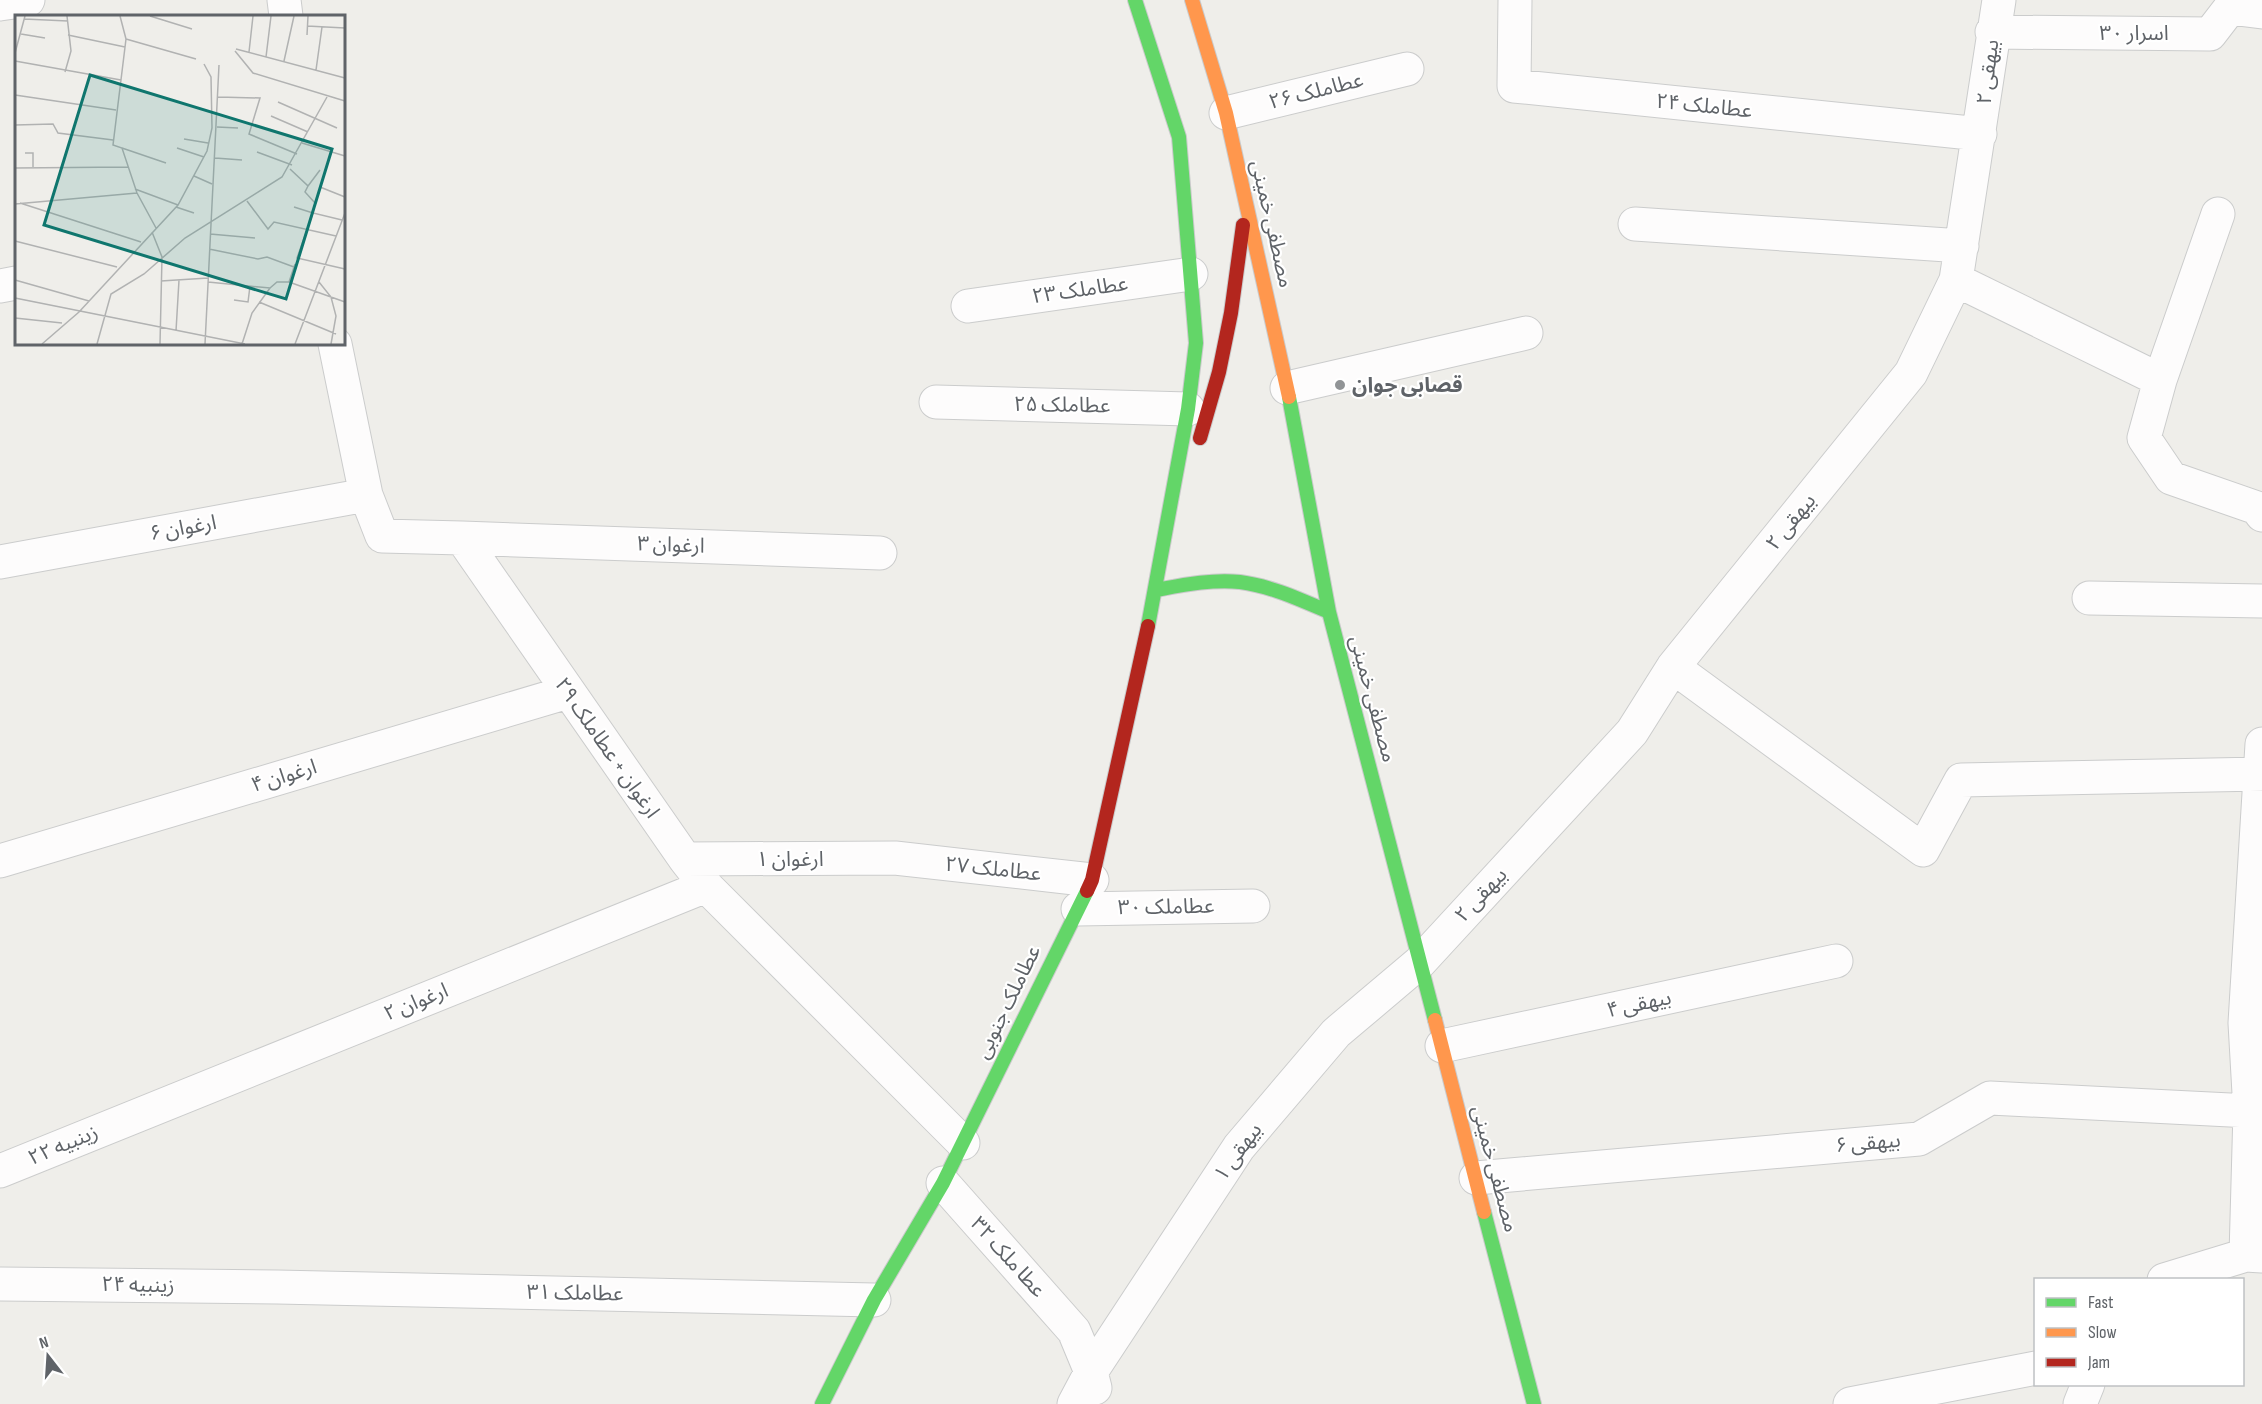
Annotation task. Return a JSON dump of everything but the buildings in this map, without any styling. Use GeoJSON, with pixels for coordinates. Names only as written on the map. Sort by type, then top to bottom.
{"type":"FeatureCollection","features":[{"type":"Feature","properties":{"kind":"main road"},"geometry":{"type":"LineString","coordinates":[[1135,0],[1179,137],[1196,343],[1188,409],[1156,590]]}},
{"type":"Feature","properties":{"kind":"main road","name":"مصطفی خمینی"},"geometry":{"type":"LineString","coordinates":[[1192,0],[1226,113],[1287,388],[1329,612],[1534,1404]]}},
{"type":"Feature","properties":{"kind":"main road"},"geometry":{"type":"LineString","coordinates":[[1156,590],[1219,372],[1231,313],[1246,205]]}},
{"type":"Feature","properties":{"kind":"main road"},"geometry":{"type":"LineString","coordinates":[[1156,590],[1194,584],[1240,582],[1289,596],[1329,612]]}},
{"type":"Feature","properties":{"kind":"main road","name":"عطاملک جنوبی"},"geometry":{"type":"LineString","coordinates":[[822,1404],[874,1300],[963,1143],[1085,894],[1156,590]]}},
{"type":"Feature","properties":{"kind":"street"},"geometry":{"type":"LineString","coordinates":[[0,4],[28,0]]}},
{"type":"Feature","properties":{"kind":"street"},"geometry":{"type":"LineString","coordinates":[[284,0],[286,15]]}},
{"type":"Feature","properties":{"kind":"street","name":"عطاملک ۲۴"},"geometry":{"type":"LineString","coordinates":[[1515,0],[1514,86],[1980,134]]}},
{"type":"Feature","properties":{"kind":"street","name":"بیهقی ۲"},"geometry":{"type":"LineString","coordinates":[[1420,962],[1632,732],[1673,667],[1911,373],[1956,280],[1980,134],[1992,32],[1999,0]]}},
{"type":"Feature","properties":{"kind":"street","name":"اسرار ۳۰"},"geometry":{"type":"LineString","coordinates":[[1992,32],[2210,34],[2230,8],[2262,12]]}},
{"type":"Feature","properties":{"kind":"street","name":"عطاملک ۲۶"},"geometry":{"type":"LineString","coordinates":[[1226,113],[1407,69]]}},
{"type":"Feature","properties":{"kind":"street"},"geometry":{"type":"LineString","coordinates":[[2218,214],[2160,380],[2144,438],[2171,478],[2257,508],[2262,515]]}},
{"type":"Feature","properties":{"kind":"street"},"geometry":{"type":"LineString","coordinates":[[1635,224],[1962,246]]}},
{"type":"Feature","properties":{"kind":"street","name":"عطاملک ۲۳"},"geometry":{"type":"LineString","coordinates":[[969,306],[1191,274]]}},
{"type":"Feature","properties":{"kind":"street"},"geometry":{"type":"LineString","coordinates":[[1956,280],[2160,380]]}},
{"type":"Feature","properties":{"kind":"street"},"geometry":{"type":"LineString","coordinates":[[0,286],[15,283]]}},
{"type":"Feature","properties":{"kind":"street"},"geometry":{"type":"LineString","coordinates":[[1287,388],[1526,333]]}},
{"type":"Feature","properties":{"kind":"street"},"geometry":{"type":"LineString","coordinates":[[335,345],[366,495],[382,536],[462,538]]}},
{"type":"Feature","properties":{"kind":"street","name":"عطاملک ۲۵"},"geometry":{"type":"LineString","coordinates":[[936,402],[1188,409]]}},
{"type":"Feature","properties":{"kind":"street","name":"ارغوان ۶"},"geometry":{"type":"LineString","coordinates":[[0,561],[366,495]]}},
{"type":"Feature","properties":{"kind":"street","name":"ارغوان ۳"},"geometry":{"type":"LineString","coordinates":[[462,538],[880,553]]}},
{"type":"Feature","properties":{"kind":"street","name":"ارغوان + عطاملک ۲۹"},"geometry":{"type":"LineString","coordinates":[[462,538],[706,886],[963,1143]]}},
{"type":"Feature","properties":{"kind":"street"},"geometry":{"type":"LineString","coordinates":[[2089,598],[2262,601]]}},
{"type":"Feature","properties":{"kind":"street"},"geometry":{"type":"LineString","coordinates":[[1673,667],[1923,850],[1961,780],[2262,764],[2250,1111],[2254,1256],[2172,1278]]}},
{"type":"Feature","properties":{"kind":"street","name":"ارغوان ۴"},"geometry":{"type":"LineString","coordinates":[[0,861],[568,692]]}},
{"type":"Feature","properties":{"kind":"street","name":"عطاملک ۲۷"},"geometry":{"type":"LineString","coordinates":[[895,858],[1085,894]]}},
{"type":"Feature","properties":{"kind":"street","name":"ارغوان ۱"},"geometry":{"type":"LineString","coordinates":[[685,859],[895,858]]}},
{"type":"Feature","properties":{"kind":"street","name":"ارغوان ۲"},"geometry":{"type":"LineString","coordinates":[[125,1119],[706,886]]}},
{"type":"Feature","properties":{"kind":"street","name":"عطاملک ۳۰"},"geometry":{"type":"LineString","coordinates":[[1085,894],[1253,906]]}},
{"type":"Feature","properties":{"kind":"street","name":"بیهقی ۴"},"geometry":{"type":"LineString","coordinates":[[1442,1046],[1836,961]]}},
{"type":"Feature","properties":{"kind":"street","name":"بیهقی ۱"},"geometry":{"type":"LineString","coordinates":[[1074,1404],[1091,1372],[1239,1146],[1336,1033],[1420,962]]}},
{"type":"Feature","properties":{"kind":"street","name":"بیهقی ۶"},"geometry":{"type":"LineString","coordinates":[[1476,1178],[1919,1139],[1990,1098],[2250,1111]]}},
{"type":"Feature","properties":{"kind":"street","name":"زینبیه ۲۲"},"geometry":{"type":"LineString","coordinates":[[0,1171],[125,1119]]}},
{"type":"Feature","properties":{"kind":"street","name":"عطا ملک ۳۲"},"geometry":{"type":"LineString","coordinates":[[942,1183],[1074,1331],[1091,1372],[1100,1404]]}},
{"type":"Feature","properties":{"kind":"street","name":"زینبیه ۲۴"},"geometry":{"type":"LineString","coordinates":[[0,1284],[277,1287]]}},
{"type":"Feature","properties":{"kind":"street","name":"عطاملک ۳۱"},"geometry":{"type":"LineString","coordinates":[[277,1287],[874,1300]]}},
{"type":"Feature","properties":{"kind":"street"},"geometry":{"type":"LineString","coordinates":[[1850,1404],[1920,1397],[2034,1368]]}},
{"type":"Feature","properties":{"kind":"street"},"geometry":{"type":"LineString","coordinates":[[2080,1404],[2087,1386]]}},
{"type":"Feature","properties":{"kind":"traffic: fast"},"geometry":{"type":"LineString","coordinates":[[1135,0],[1179,137],[1196,343],[1188,409],[1148,626]]}},
{"type":"Feature","properties":{"kind":"traffic: fast"},"geometry":{"type":"LineString","coordinates":[[1289,397],[1329,612],[1435,1020]]}},
{"type":"Feature","properties":{"kind":"traffic: fast"},"geometry":{"type":"LineString","coordinates":[[1156,590],[1187,584],[1240,582],[1274,590],[1329,612]]}},
{"type":"Feature","properties":{"kind":"traffic: fast"},"geometry":{"type":"LineString","coordinates":[[822,1404],[874,1300],[943,1183],[1087,891]]}},
{"type":"Feature","properties":{"kind":"traffic: fast"},"geometry":{"type":"LineString","coordinates":[[1484,1212],[1534,1404]]}},
{"type":"Feature","properties":{"kind":"traffic: slow"},"geometry":{"type":"LineString","coordinates":[[1192,0],[1226,113],[1289,397]]}},
{"type":"Feature","properties":{"kind":"traffic: slow"},"geometry":{"type":"LineString","coordinates":[[1435,1020],[1484,1212]]}},
{"type":"Feature","properties":{"kind":"traffic: jam"},"geometry":{"type":"LineString","coordinates":[[1200,438],[1219,372],[1231,313],[1243,225]]}},
{"type":"Feature","properties":{"kind":"traffic: jam"},"geometry":{"type":"LineString","coordinates":[[1087,891],[1092,880],[1148,626]]}},
{"type":"Feature","properties":{"kind":"place","name":"قصابی جوان"},"geometry":{"type":"Point","coordinates":[1340,385]}}]}
